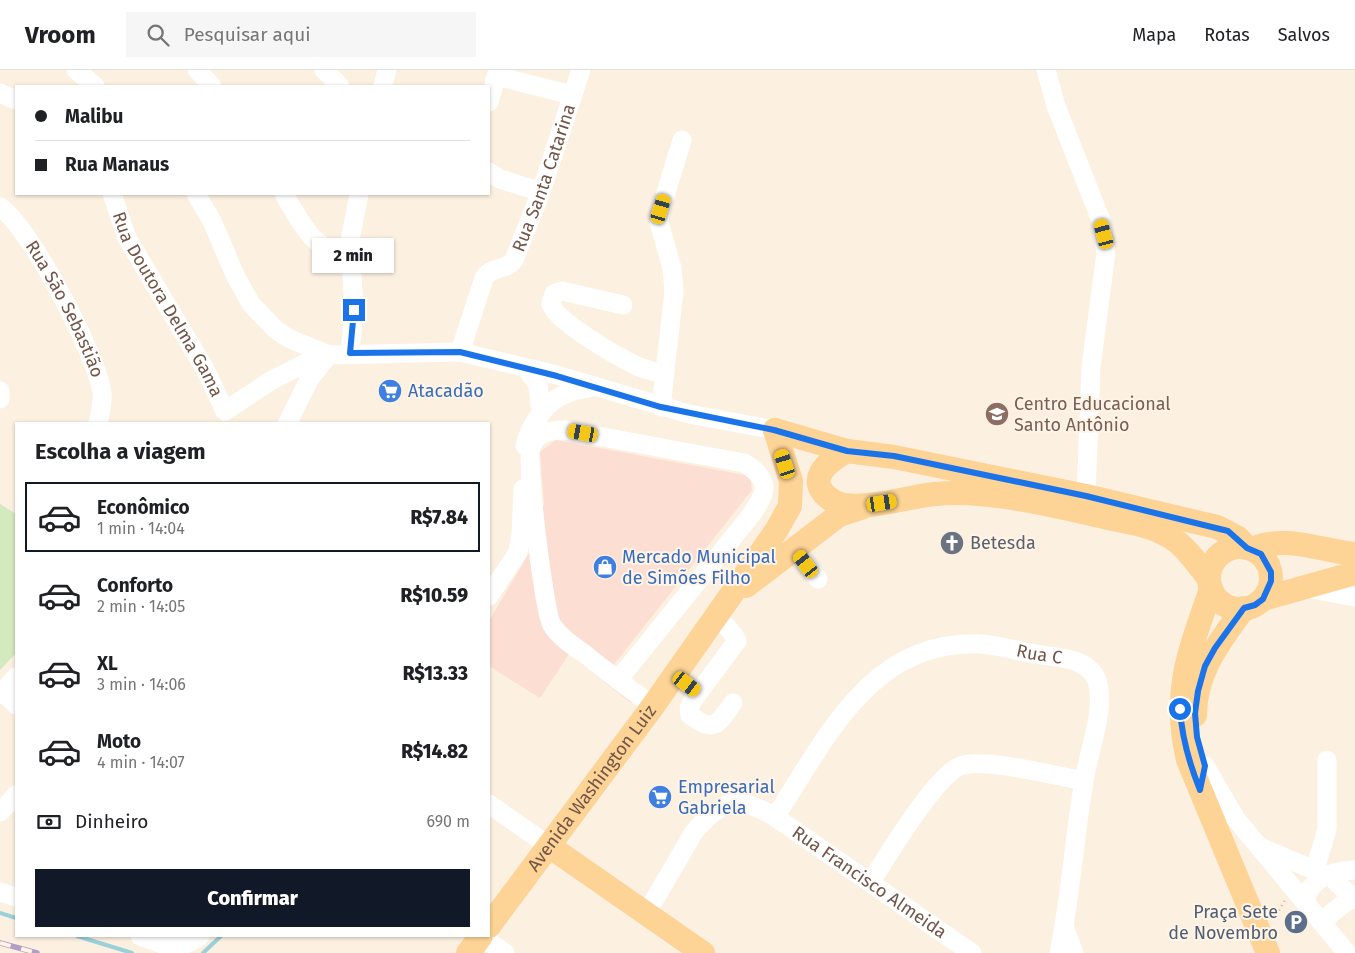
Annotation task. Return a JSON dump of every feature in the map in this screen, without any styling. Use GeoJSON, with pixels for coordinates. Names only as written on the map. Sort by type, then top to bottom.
{"type":"FeatureCollection","features":[{"type":"Feature","properties":{"kind":"main road"},"geometry":{"type":"LineString","coordinates":[[774,430],[847,451],[894,456],[1086,496],[1217,527],[1238,538],[1261,554],[1271,572],[1270,586],[1215,648],[1205,666],[1198,691],[1195,713],[1197,737],[1205,766],[1200,790]]}},
{"type":"Feature","properties":{"kind":"main road","name":"Avenida Washington Luiz"},"geometry":{"type":"LineString","coordinates":[[490,925],[653,706],[771,539],[790,506],[791,481],[774,430]]}},
{"type":"Feature","properties":{"kind":"main road"},"geometry":{"type":"LineString","coordinates":[[847,451],[828,462],[821,470],[819,480],[823,492],[835,502],[867,505],[933,494],[961,492],[994,495],[1156,528],[1182,544],[1210,584],[1217,598],[1226,605],[1254,604],[1355,572]]}},
{"type":"Feature","properties":{"kind":"main road","name":"Avenida Washington Luiz"},"geometry":{"type":"LineString","coordinates":[[723,607],[794,548],[839,515],[867,505]]}},
{"type":"Feature","properties":{"kind":"main road"},"geometry":{"type":"LineString","coordinates":[[771,539],[794,548]]}},
{"type":"Feature","properties":{"kind":"main road"},"geometry":{"type":"LineString","coordinates":[[1264,946],[1188,760],[1182,733],[1180,709],[1190,651],[1210,584],[1210,567],[1225,550],[1284,542],[1355,554]]}},
{"type":"Feature","properties":{"kind":"main road"},"geometry":{"type":"LineString","coordinates":[[549,846],[703,953]]}},
{"type":"Feature","properties":{"kind":"street"},"geometry":{"type":"LineString","coordinates":[[76,70],[93,85]]}},
{"type":"Feature","properties":{"kind":"street"},"geometry":{"type":"LineString","coordinates":[[197,70],[211,85]]}},
{"type":"Feature","properties":{"kind":"street"},"geometry":{"type":"LineString","coordinates":[[324,70],[339,85]]}},
{"type":"Feature","properties":{"kind":"street"},"geometry":{"type":"LineString","coordinates":[[383,85],[388,70]]}},
{"type":"Feature","properties":{"kind":"street","name":"Rua Santa Catarina"},"geometry":{"type":"LineString","coordinates":[[460,352],[484,278],[489,271],[512,263],[541,192],[581,70]]}},
{"type":"Feature","properties":{"kind":"street"},"geometry":{"type":"LineString","coordinates":[[1046,70],[1056,106],[1100,218],[1106,253],[1091,367],[1086,496]]}},
{"type":"Feature","properties":{"kind":"street"},"geometry":{"type":"LineString","coordinates":[[490,98],[497,73],[572,95]]}},
{"type":"Feature","properties":{"kind":"street"},"geometry":{"type":"LineString","coordinates":[[0,93],[15,100]]}},
{"type":"Feature","properties":{"kind":"street"},"geometry":{"type":"LineString","coordinates":[[661,407],[674,291],[670,255],[659,222],[661,209],[682,140]]}},
{"type":"Feature","properties":{"kind":"street"},"geometry":{"type":"LineString","coordinates":[[490,173],[500,179],[541,192]]}},
{"type":"Feature","properties":{"kind":"street","name":"Rua Doutora Delma Gama"},"geometry":{"type":"LineString","coordinates":[[113,195],[128,238],[204,369],[223,418]]}},
{"type":"Feature","properties":{"kind":"street"},"geometry":{"type":"LineString","coordinates":[[197,195],[212,221],[235,275],[251,304],[276,330],[290,339],[328,357]]}},
{"type":"Feature","properties":{"kind":"street"},"geometry":{"type":"LineString","coordinates":[[285,195],[301,222],[316,241],[336,253],[350,254]]}},
{"type":"Feature","properties":{"kind":"street"},"geometry":{"type":"LineString","coordinates":[[350,353],[354,310],[350,254],[351,230],[359,195]]}},
{"type":"Feature","properties":{"kind":"street","name":"Rua São Sebastião"},"geometry":{"type":"LineString","coordinates":[[0,207],[15,220],[51,276],[93,360],[102,393],[98,422]]}},
{"type":"Feature","properties":{"kind":"street"},"geometry":{"type":"LineString","coordinates":[[623,305],[562,291],[554,294],[551,304],[556,313],[602,347],[642,368],[665,375]]}},
{"type":"Feature","properties":{"kind":"street"},"geometry":{"type":"LineString","coordinates":[[223,418],[272,380],[304,364],[328,357],[350,353],[460,352],[526,368],[661,407],[774,430]]}},
{"type":"Feature","properties":{"kind":"street"},"geometry":{"type":"LineString","coordinates":[[288,422],[310,378],[328,357]]}},
{"type":"Feature","properties":{"kind":"street"},"geometry":{"type":"LineString","coordinates":[[526,368],[538,385],[541,414]]}},
{"type":"Feature","properties":{"kind":"street"},"geometry":{"type":"LineString","coordinates":[[490,594],[518,552],[522,534],[525,444],[529,432],[541,414],[553,401],[567,393],[592,387]]}},
{"type":"Feature","properties":{"kind":"street"},"geometry":{"type":"LineString","coordinates":[[0,391],[0,399]]}},
{"type":"Feature","properties":{"kind":"street"},"geometry":{"type":"LineString","coordinates":[[618,680],[748,519],[760,502],[764,484],[758,471],[744,463],[565,430],[551,430],[542,434],[531,448],[530,467],[540,571],[551,623],[557,632],[618,680],[653,706]]}},
{"type":"Feature","properties":{"kind":"street"},"geometry":{"type":"LineString","coordinates":[[748,519],[771,539]]}},
{"type":"Feature","properties":{"kind":"street"},"geometry":{"type":"LineString","coordinates":[[794,548],[818,579]]}},
{"type":"Feature","properties":{"kind":"street"},"geometry":{"type":"LineString","coordinates":[[518,552],[540,571]]}},
{"type":"Feature","properties":{"kind":"street"},"geometry":{"type":"LineString","coordinates":[[1304,588],[1355,597]]}},
{"type":"Feature","properties":{"kind":"street"},"geometry":{"type":"LineString","coordinates":[[723,607],[737,642],[698,693],[689,708],[690,715],[704,726],[713,726],[719,722],[733,703]]}},
{"type":"Feature","properties":{"kind":"street","name":"Rua C"},"geometry":{"type":"LineString","coordinates":[[776,817],[845,712],[860,693],[879,675],[900,662],[932,650],[954,645],[981,644],[1081,662],[1088,667],[1098,682],[1100,700],[1084,781],[1064,927],[1058,953]]}},
{"type":"Feature","properties":{"kind":"street"},"geometry":{"type":"LineString","coordinates":[[675,675],[698,693]]}},
{"type":"Feature","properties":{"kind":"street"},"geometry":{"type":"LineString","coordinates":[[15,678],[1,693],[15,704]]}},
{"type":"Feature","properties":{"kind":"street"},"geometry":{"type":"LineString","coordinates":[[1305,901],[1312,884],[1321,873],[1327,829],[1327,760]]}},
{"type":"Feature","properties":{"kind":"street"},"geometry":{"type":"LineString","coordinates":[[870,883],[938,783],[960,766],[987,764],[1084,781]]}},
{"type":"Feature","properties":{"kind":"street"},"geometry":{"type":"LineString","coordinates":[[1205,766],[1236,819],[1347,953]]}},
{"type":"Feature","properties":{"kind":"street"},"geometry":{"type":"LineString","coordinates":[[0,812],[15,796]]}},
{"type":"Feature","properties":{"kind":"street","name":"Rua Francisco Almeida"},"geometry":{"type":"LineString","coordinates":[[646,914],[694,832],[717,808],[730,803],[743,803],[757,806],[776,817],[972,953]]}},
{"type":"Feature","properties":{"kind":"street"},"geometry":{"type":"LineString","coordinates":[[490,805],[549,846]]}},
{"type":"Feature","properties":{"kind":"street"},"geometry":{"type":"LineString","coordinates":[[1259,847],[1338,882],[1354,898],[1322,922]]}},
{"type":"Feature","properties":{"kind":"street"},"geometry":{"type":"LineString","coordinates":[[1321,873],[1355,870]]}},
{"type":"Feature","properties":{"kind":"street"},"geometry":{"type":"LineString","coordinates":[[0,892],[15,896]]}},
{"type":"Feature","properties":{"kind":"street"},"geometry":{"type":"LineString","coordinates":[[1064,927],[1074,953]]}},
{"type":"Feature","properties":{"kind":"street"},"geometry":{"type":"LineString","coordinates":[[143,937],[176,947],[184,946],[198,937]]}},
{"type":"Feature","properties":{"kind":"street"},"geometry":{"type":"LineString","coordinates":[[475,946],[504,953]]}},
{"type":"Feature","properties":{"kind":"path"},"geometry":{"type":"LineString","coordinates":[[1264,946],[1293,887]]}},
{"type":"Feature","properties":{"kind":"shaded area","name":"Mercado Municipal de Simões Filho"},"geometry":{"type":"Polygon","coordinates":[[[556,440],[750,476],[752,490],[608,672],[636,693],[631,703],[569,654],[540,698],[490,667],[490,619],[529,553],[544,504],[540,452],[556,440]]]}},
{"type":"Feature","properties":{"kind":"green space"},"geometry":{"type":"Polygon","coordinates":[[[0,504],[15,513],[15,654],[0,670],[0,504]]]}},
{"type":"Feature","properties":{"kind":"waterway"},"geometry":{"type":"LineString","coordinates":[[0,913],[15,918]]}},
{"type":"Feature","properties":{"kind":"waterway"},"geometry":{"type":"LineString","coordinates":[[80,937],[132,953]]}},
{"type":"Feature","properties":{"kind":"waterway"},"geometry":{"type":"LineString","coordinates":[[203,953],[220,937]]}},
{"type":"Feature","properties":{"kind":"railway"},"geometry":{"type":"LineString","coordinates":[[0,943],[37,953]]}},
{"type":"Feature","properties":{"kind":"place","name":"Atacadão"},"geometry":{"type":"Point","coordinates":[390,391]}},
{"type":"Feature","properties":{"kind":"place","name":"Centro Educacional Santo Antônio"},"geometry":{"type":"Point","coordinates":[997,414]}},
{"type":"Feature","properties":{"kind":"place","name":"Betesda"},"geometry":{"type":"Point","coordinates":[952,543]}},
{"type":"Feature","properties":{"kind":"place","name":"Mercado Municipal de Simões Filho"},"geometry":{"type":"Point","coordinates":[605,567]}},
{"type":"Feature","properties":{"kind":"place","name":"Empresarial Gabriela"},"geometry":{"type":"Point","coordinates":[660,797]}},
{"type":"Feature","properties":{"kind":"place","name":"Praça Sete de Novembro"},"geometry":{"type":"Point","coordinates":[1296,922]}},
{"type":"Feature","properties":{"kind":"route"},"geometry":{"type":"LineString","coordinates":[[354,310],[350,353],[460,352],[557,376],[688,414],[774,430],[847,451],[894,456],[1086,496],[1228,531],[1247,548],[1261,554],[1271,572],[1271,581],[1263,599],[1255,605],[1244,608],[1215,648],[1205,666],[1198,691],[1195,713],[1197,737],[1205,766],[1200,790],[1188,760],[1182,733],[1180,709]]}}]}
